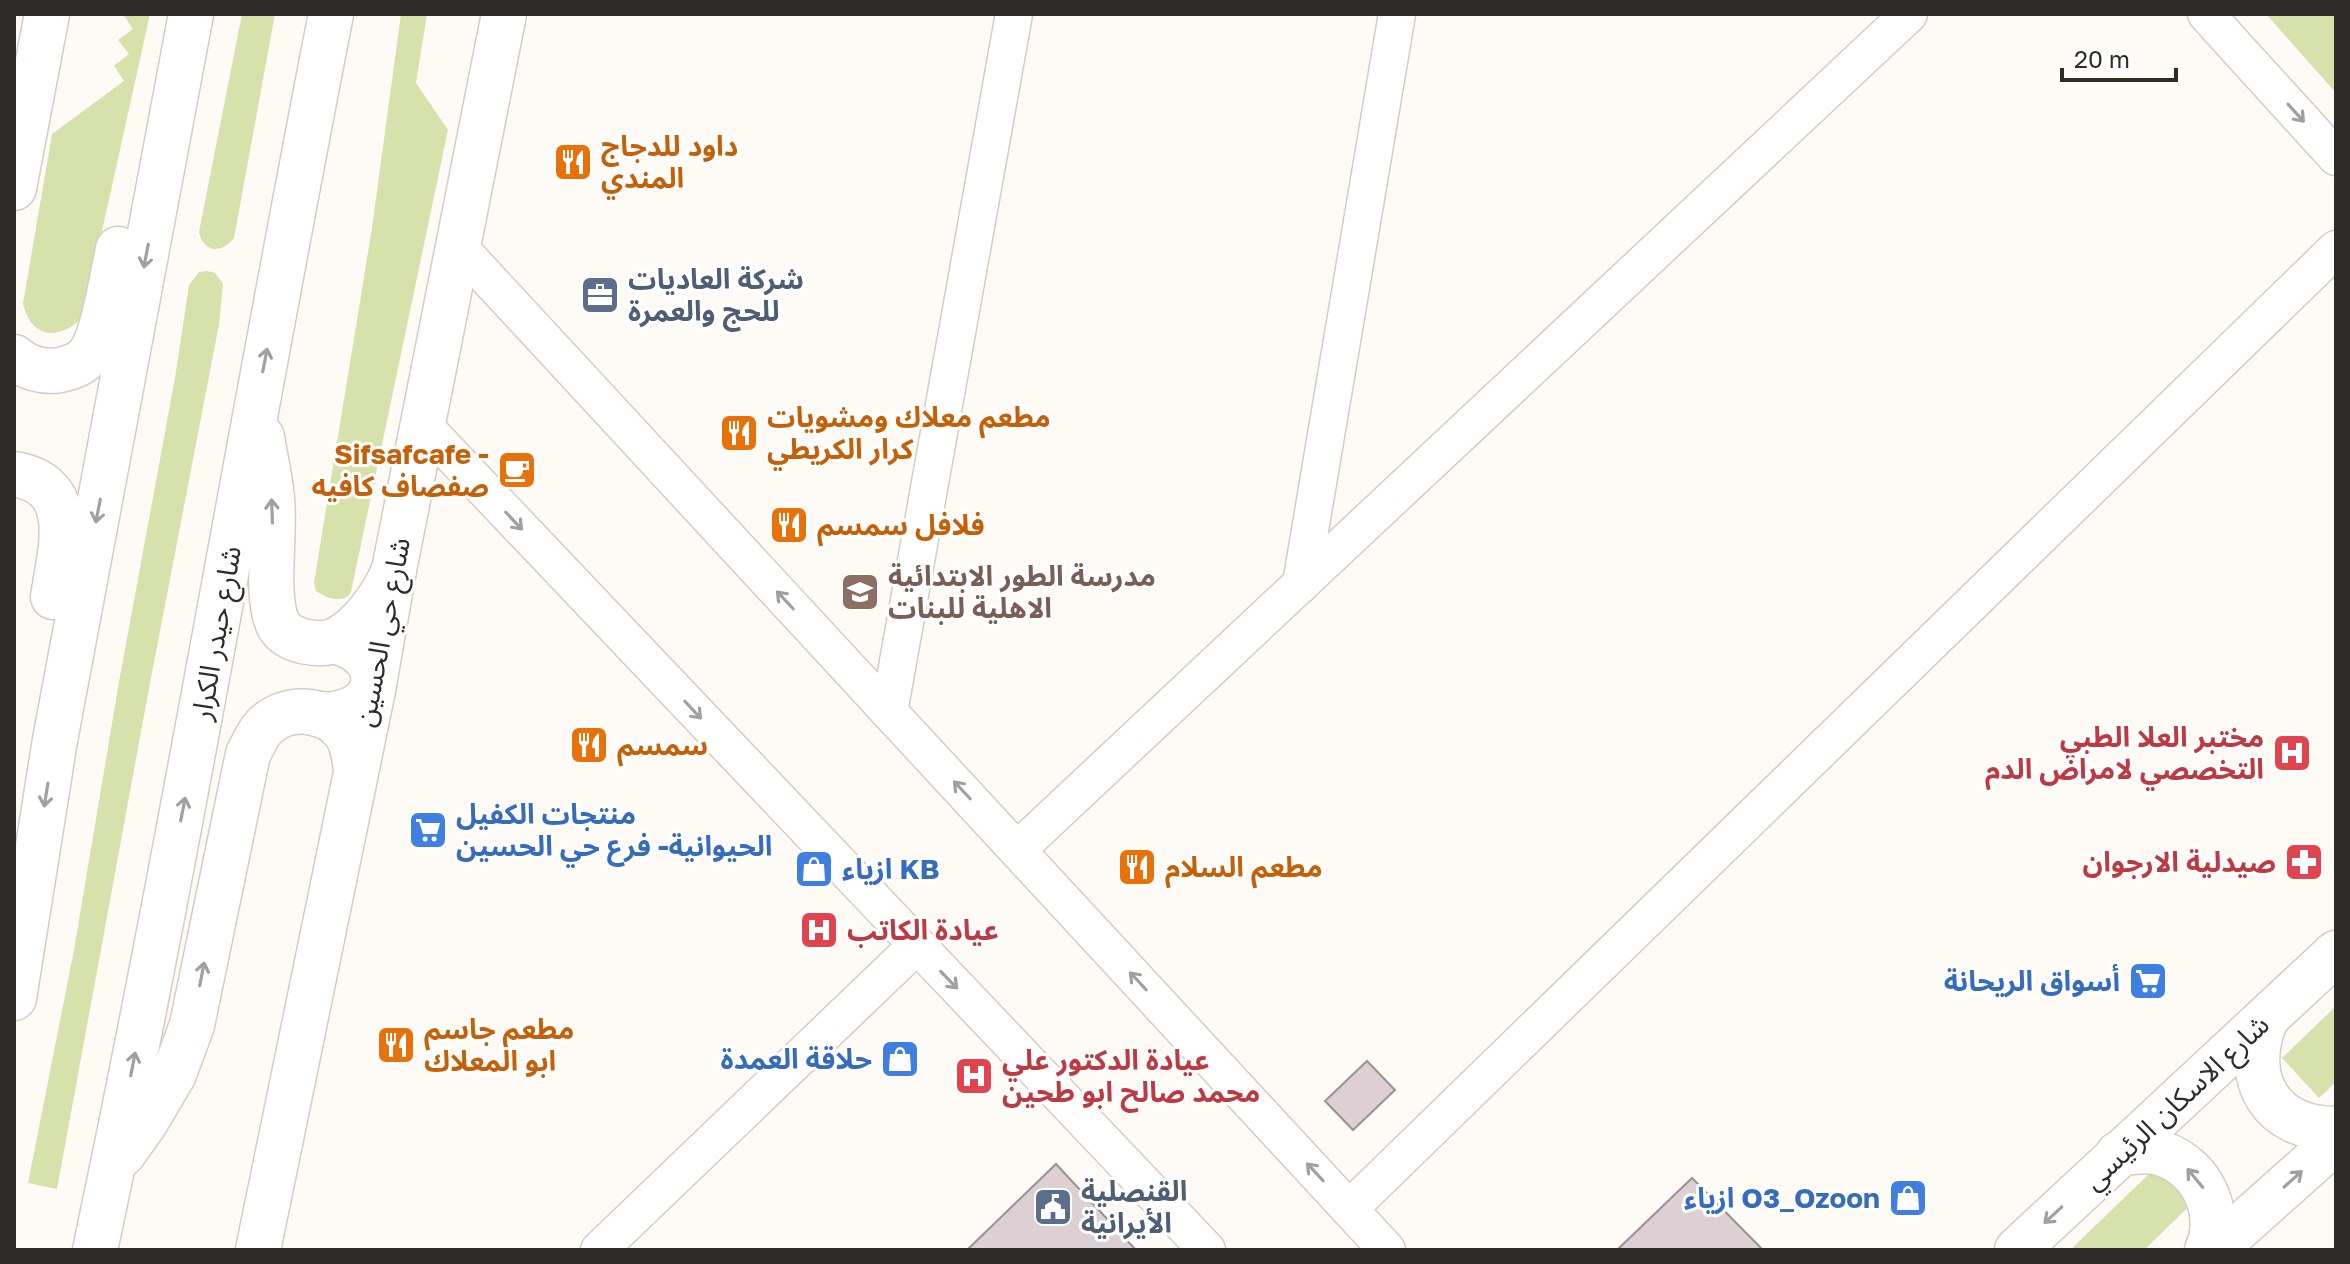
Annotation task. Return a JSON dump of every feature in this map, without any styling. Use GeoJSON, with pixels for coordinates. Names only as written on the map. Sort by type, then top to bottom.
{"type":"FeatureCollection","features":[{"type":"Feature","properties":{"kind":"main road"},"geometry":{"type":"LineString","coordinates":[[15,170],[47,14]]}},
{"type":"Feature","properties":{"kind":"main road"},"geometry":{"type":"LineString","coordinates":[[22,366],[51,371],[76,365],[87,357],[94,344],[162,51],[174,14]]}},
{"type":"Feature","properties":{"kind":"main road"},"geometry":{"type":"LineString","coordinates":[[14,998],[55,740],[191,14]]}},
{"type":"Feature","properties":{"kind":"main road"},"geometry":{"type":"LineString","coordinates":[[304,14],[300,101],[304,152]]}},
{"type":"Feature","properties":{"kind":"main road","name":"شارع حيدر الكرار"},"geometry":{"type":"LineString","coordinates":[[95,1250],[198,736],[256,405],[331,14]]}},
{"type":"Feature","properties":{"kind":"main road","name":"شارع حي الحسين"},"geometry":{"type":"LineString","coordinates":[[258,1250],[373,690],[422,424],[504,14]]}},
{"type":"Feature","properties":{"kind":"main road"},"geometry":{"type":"LineString","coordinates":[[112,1169],[145,1123],[174,1074],[192,1025],[248,754],[263,728],[280,715],[292,711],[331,715],[358,708],[373,690],[374,672],[363,654],[352,646],[335,641],[317,643],[298,640],[287,635],[279,626],[273,606],[272,499],[256,405]]}},
{"type":"Feature","properties":{"kind":"main road"},"geometry":{"type":"LineString","coordinates":[[18,475],[39,483],[51,494],[59,507],[62,522],[49,650],[49,692],[55,740]]}},
{"type":"Feature","properties":{"kind":"main road"},"geometry":{"type":"LineString","coordinates":[[335,641],[362,619],[389,583],[394,570]]}},
{"type":"Feature","properties":{"kind":"main road"},"geometry":{"type":"LineString","coordinates":[[317,714],[339,725],[348,737],[356,769]]}},
{"type":"Feature","properties":{"kind":"main road","name":"شارع الاسكان الرئيسي"},"geometry":{"type":"LineString","coordinates":[[2017,1250],[2336,953]]}},
{"type":"Feature","properties":{"kind":"main road"},"geometry":{"type":"LineString","coordinates":[[2265,1021],[2257,1040],[2255,1059],[2258,1078],[2267,1097],[2280,1112],[2297,1123],[2315,1129],[2336,1129]]}},
{"type":"Feature","properties":{"kind":"main road"},"geometry":{"type":"LineString","coordinates":[[2214,1250],[2336,1141]]}},
{"type":"Feature","properties":{"kind":"main road"},"geometry":{"type":"LineString","coordinates":[[2118,1154],[2137,1150],[2157,1152],[2175,1159],[2191,1171],[2203,1186],[2211,1204],[2213,1224],[2207,1250]]}},
{"type":"Feature","properties":{"kind":"street"},"geometry":{"type":"LineString","coordinates":[[889,712],[1014,14]]}},
{"type":"Feature","properties":{"kind":"street"},"geometry":{"type":"LineString","coordinates":[[1301,584],[1397,14]]}},
{"type":"Feature","properties":{"kind":"street"},"geometry":{"type":"LineString","coordinates":[[1017,850],[1909,14]]}},
{"type":"Feature","properties":{"kind":"street"},"geometry":{"type":"LineString","coordinates":[[2206,14],[2336,157]]}},
{"type":"Feature","properties":{"kind":"street"},"geometry":{"type":"LineString","coordinates":[[457,245],[1387,1250]]}},
{"type":"Feature","properties":{"kind":"street"},"geometry":{"type":"LineString","coordinates":[[1349,1209],[2336,249]]}},
{"type":"Feature","properties":{"kind":"street"},"geometry":{"type":"LineString","coordinates":[[422,424],[1207,1250]]}},
{"type":"Feature","properties":{"kind":"street"},"geometry":{"type":"LineString","coordinates":[[599,1250],[916,946]]}},
{"type":"Feature","properties":{"kind":"green space"},"geometry":{"type":"Polygon","coordinates":[[[123,14],[150,14],[83,317],[65,330],[48,333],[33,324],[23,304],[52,134],[124,81],[114,66],[129,54],[118,40],[133,29],[123,14]]]}},
{"type":"Feature","properties":{"kind":"green space"},"geometry":{"type":"Polygon","coordinates":[[[242,14],[275,14],[234,238],[214,249],[205,244],[199,232],[242,14]]]}},
{"type":"Feature","properties":{"kind":"green space"},"geometry":{"type":"Polygon","coordinates":[[[401,14],[427,14],[416,83],[448,130],[351,592],[344,598],[336,599],[316,591],[314,583],[372,228],[401,14]]]}},
{"type":"Feature","properties":{"kind":"green space"},"geometry":{"type":"Polygon","coordinates":[[[2266,14],[2336,14],[2336,93],[2266,14]]]}},
{"type":"Feature","properties":{"kind":"green space"},"geometry":{"type":"Polygon","coordinates":[[[199,272],[215,273],[223,284],[219,324],[57,1189],[28,1183],[74,950],[189,285],[199,272]]]}},
{"type":"Feature","properties":{"kind":"green space"},"geometry":{"type":"Polygon","coordinates":[[[2336,1006],[2336,1082],[2319,1098],[2282,1058],[2336,1006]]]}},
{"type":"Feature","properties":{"kind":"green space"},"geometry":{"type":"Polygon","coordinates":[[[2172,1152],[2207,1189],[2144,1250],[2070,1250],[2172,1152]]]}},
{"type":"Feature","properties":{"kind":"building"},"geometry":{"type":"Polygon","coordinates":[[[1367,1061],[1395,1090],[1353,1130],[1325,1101],[1367,1061]]]}},
{"type":"Feature","properties":{"kind":"building","name":"القنصلية الأيرانية"},"geometry":{"type":"Polygon","coordinates":[[[1056,1164],[1136,1250],[967,1250],[1056,1164]]]}},
{"type":"Feature","properties":{"kind":"building"},"geometry":{"type":"Polygon","coordinates":[[[1692,1178],[1763,1250],[1617,1250],[1692,1178]]]}},
{"type":"Feature","properties":{"kind":"place","name":"داود للدجاج المندي"},"geometry":{"type":"Point","coordinates":[573,162]}},
{"type":"Feature","properties":{"kind":"place","name":"شركة العاديات للحج والعمرة"},"geometry":{"type":"Point","coordinates":[600,295]}},
{"type":"Feature","properties":{"kind":"place","name":"مطعم معلاك ومشويات كرار الكريطي"},"geometry":{"type":"Point","coordinates":[739,433]}},
{"type":"Feature","properties":{"kind":"place","name":"Sifsafcafe - صفصاف كافيه"},"geometry":{"type":"Point","coordinates":[517,470]}},
{"type":"Feature","properties":{"kind":"place","name":"فلافل سمسم"},"geometry":{"type":"Point","coordinates":[789,525]}},
{"type":"Feature","properties":{"kind":"place","name":"مدرسة الطور الابتدائية الاهلية للبنات"},"geometry":{"type":"Point","coordinates":[860,592]}},
{"type":"Feature","properties":{"kind":"place","name":"سمسم"},"geometry":{"type":"Point","coordinates":[589,745]}},
{"type":"Feature","properties":{"kind":"place","name":"مختبر العلا الطبي التخصصي لامراض الدم"},"geometry":{"type":"Point","coordinates":[2292,753]}},
{"type":"Feature","properties":{"kind":"place","name":"منتجات الكفيل الحيوانية- فرع حي الحسين"},"geometry":{"type":"Point","coordinates":[428,830]}},
{"type":"Feature","properties":{"kind":"place","name":"صيدلية الارجوان"},"geometry":{"type":"Point","coordinates":[2304,862]}},
{"type":"Feature","properties":{"kind":"place","name":"مطعم السلام"},"geometry":{"type":"Point","coordinates":[1137,867]}},
{"type":"Feature","properties":{"kind":"place","name":"ازياء KB"},"geometry":{"type":"Point","coordinates":[814,869]}},
{"type":"Feature","properties":{"kind":"place","name":"عيادة الكاتب"},"geometry":{"type":"Point","coordinates":[819,930]}},
{"type":"Feature","properties":{"kind":"place","name":"أسواق الريحانة"},"geometry":{"type":"Point","coordinates":[2148,981]}},
{"type":"Feature","properties":{"kind":"place","name":"مطعم جاسم ابو المعلاك"},"geometry":{"type":"Point","coordinates":[396,1045]}},
{"type":"Feature","properties":{"kind":"place","name":"حلاقة العمدة"},"geometry":{"type":"Point","coordinates":[900,1059]}},
{"type":"Feature","properties":{"kind":"place","name":"عيادة الدكتور علي محمد صالح ابو طحين"},"geometry":{"type":"Point","coordinates":[974,1076]}},
{"type":"Feature","properties":{"kind":"place","name":"ازياء O3_Ozoon"},"geometry":{"type":"Point","coordinates":[1908,1198]}},
{"type":"Feature","properties":{"kind":"place","name":"القنصلية الأيرانية"},"geometry":{"type":"Point","coordinates":[1053,1207]}}]}
